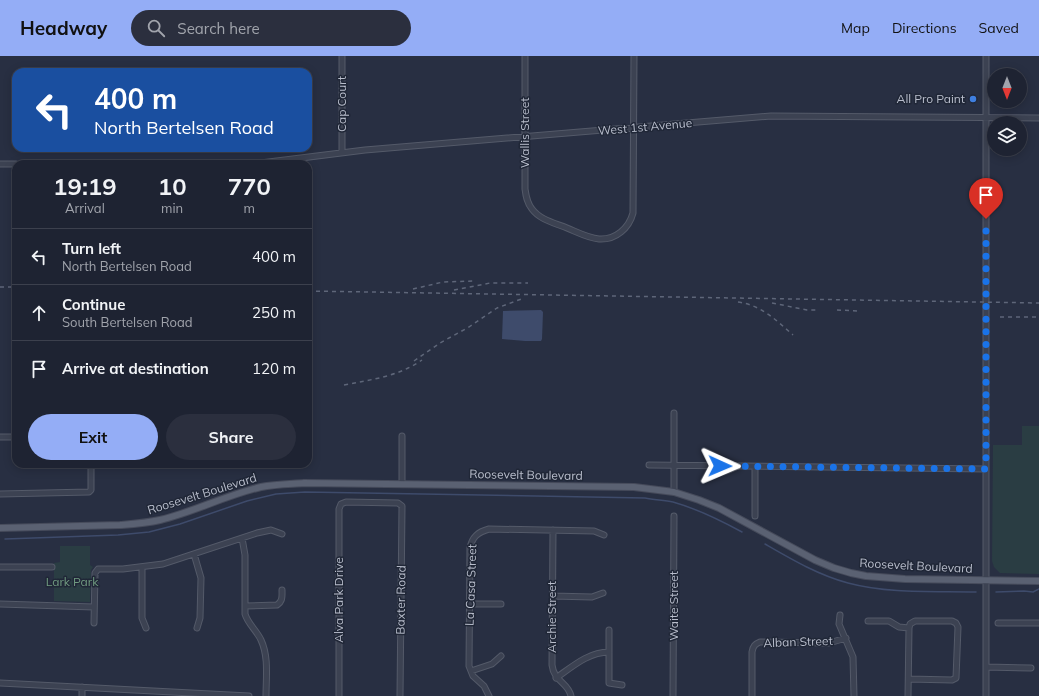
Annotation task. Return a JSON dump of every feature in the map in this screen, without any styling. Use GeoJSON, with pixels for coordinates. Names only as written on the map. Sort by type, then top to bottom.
{"type":"FeatureCollection","features":[{"type":"Feature","properties":{"kind":"main road","name":"Roosevelt Boulevard"},"geometry":{"type":"LineString","coordinates":[[0,528],[139,524],[176,515],[262,487],[304,482],[634,487],[674,492],[699,500],[719,508],[814,560],[851,573],[866,576],[902,578],[1039,581]]}},
{"type":"Feature","properties":{"kind":"street","name":"Cap Court"},"geometry":{"type":"LineString","coordinates":[[342,56],[342,153]]}},
{"type":"Feature","properties":{"kind":"street","name":"Wallis Street"},"geometry":{"type":"LineString","coordinates":[[525,56],[525,189],[528,203],[541,217],[548,221],[600,239],[619,233],[627,227],[633,213],[634,128]]}},
{"type":"Feature","properties":{"kind":"street"},"geometry":{"type":"LineString","coordinates":[[634,56],[634,128]]}},
{"type":"Feature","properties":{"kind":"street"},"geometry":{"type":"LineString","coordinates":[[986,56],[986,696]]}},
{"type":"Feature","properties":{"kind":"street","name":"West 1st Avenue"},"geometry":{"type":"LineString","coordinates":[[285,160],[342,153],[779,116],[987,118]]}},
{"type":"Feature","properties":{"kind":"street","name":"West 1st Avenue"},"geometry":{"type":"LineString","coordinates":[[1027,118],[1039,118]]}},
{"type":"Feature","properties":{"kind":"street"},"geometry":{"type":"LineString","coordinates":[[0,164],[12,164]]}},
{"type":"Feature","properties":{"kind":"street"},"geometry":{"type":"LineString","coordinates":[[674,413],[674,492]]}},
{"type":"Feature","properties":{"kind":"street"},"geometry":{"type":"LineString","coordinates":[[402,436],[402,484]]}},
{"type":"Feature","properties":{"kind":"street"},"geometry":{"type":"LineString","coordinates":[[0,437],[12,437]]}},
{"type":"Feature","properties":{"kind":"street"},"geometry":{"type":"LineString","coordinates":[[649,465],[986,469]]}},
{"type":"Feature","properties":{"kind":"street"},"geometry":{"type":"LineString","coordinates":[[754,467],[755,516]]}},
{"type":"Feature","properties":{"kind":"street"},"geometry":{"type":"LineString","coordinates":[[0,494],[88,492],[91,490],[91,468]]}},
{"type":"Feature","properties":{"kind":"street","name":"Baxter Road"},"geometry":{"type":"LineString","coordinates":[[341,504],[346,502],[401,504],[400,696]]}},
{"type":"Feature","properties":{"kind":"street","name":"Alva Park Drive"},"geometry":{"type":"LineString","coordinates":[[339,696],[339,509],[341,504]]}},
{"type":"Feature","properties":{"kind":"street","name":"Waite Street"},"geometry":{"type":"LineString","coordinates":[[673,696],[674,516]]}},
{"type":"Feature","properties":{"kind":"street","name":"La Casa Street"},"geometry":{"type":"LineString","coordinates":[[471,671],[469,661],[470,548],[471,542],[478,533],[489,529],[553,530],[594,531],[604,536]]}},
{"type":"Feature","properties":{"kind":"street"},"geometry":{"type":"LineString","coordinates":[[94,623],[96,570],[101,568],[142,567],[168,562],[264,531],[271,530],[282,534]]}},
{"type":"Feature","properties":{"kind":"street","name":"Archie Street"},"geometry":{"type":"LineString","coordinates":[[553,530],[552,665],[556,678]]}},
{"type":"Feature","properties":{"kind":"street"},"geometry":{"type":"LineString","coordinates":[[242,538],[245,555],[246,620],[258,633],[265,652],[267,662],[266,696]]}},
{"type":"Feature","properties":{"kind":"street"},"geometry":{"type":"LineString","coordinates":[[194,554],[201,578],[200,618],[197,628]]}},
{"type":"Feature","properties":{"kind":"street"},"geometry":{"type":"LineString","coordinates":[[0,567],[52,567]]}},
{"type":"Feature","properties":{"kind":"street"},"geometry":{"type":"LineString","coordinates":[[142,567],[142,618],[146,628]]}},
{"type":"Feature","properties":{"kind":"street"},"geometry":{"type":"LineString","coordinates":[[245,606],[277,605],[282,600],[282,590]]}},
{"type":"Feature","properties":{"kind":"street"},"geometry":{"type":"LineString","coordinates":[[552,596],[592,597],[603,593]]}},
{"type":"Feature","properties":{"kind":"street"},"geometry":{"type":"LineString","coordinates":[[0,604],[94,607]]}},
{"type":"Feature","properties":{"kind":"street"},"geometry":{"type":"LineString","coordinates":[[470,604],[501,604]]}},
{"type":"Feature","properties":{"kind":"street"},"geometry":{"type":"LineString","coordinates":[[840,615],[839,624],[853,657],[854,696]]}},
{"type":"Feature","properties":{"kind":"street"},"geometry":{"type":"LineString","coordinates":[[868,621],[889,621],[899,628],[909,628]]}},
{"type":"Feature","properties":{"kind":"street"},"geometry":{"type":"LineString","coordinates":[[908,696],[910,623],[914,621],[952,621],[956,623],[958,626],[956,678],[952,680],[909,679]]}},
{"type":"Feature","properties":{"kind":"street"},"geometry":{"type":"LineString","coordinates":[[998,622],[1039,623]]}},
{"type":"Feature","properties":{"kind":"street"},"geometry":{"type":"LineString","coordinates":[[610,630],[609,683],[622,685]]}},
{"type":"Feature","properties":{"kind":"street","name":"Alban Street"},"geometry":{"type":"LineString","coordinates":[[752,696],[752,652],[753,648],[758,643],[828,643],[846,638]]}},
{"type":"Feature","properties":{"kind":"street"},"geometry":{"type":"LineString","coordinates":[[571,696],[568,688],[556,678],[583,659],[600,652],[609,652]]}},
{"type":"Feature","properties":{"kind":"street"},"geometry":{"type":"LineString","coordinates":[[489,696],[487,690],[476,679],[471,671],[492,664],[501,656]]}},
{"type":"Feature","properties":{"kind":"street"},"geometry":{"type":"LineString","coordinates":[[986,667],[1032,668]]}},
{"type":"Feature","properties":{"kind":"street"},"geometry":{"type":"LineString","coordinates":[[0,683],[249,696]]}},
{"type":"Feature","properties":{"kind":"street"},"geometry":{"type":"LineString","coordinates":[[82,687],[82,696]]}},
{"type":"Feature","properties":{"kind":"green space"},"geometry":{"type":"Polygon","coordinates":[[[1022,426],[1039,426],[1039,574],[1000,573],[994,567],[992,561],[993,445],[1022,445],[1022,426]]]}},
{"type":"Feature","properties":{"kind":"green space","name":"Lark Park"},"geometry":{"type":"Polygon","coordinates":[[[60,546],[90,546],[90,565],[93,567],[91,570],[90,602],[54,601],[54,563],[60,562],[60,546]]]}},
{"type":"Feature","properties":{"kind":"water"},"geometry":{"type":"Polygon","coordinates":[[[541,310],[543,312],[541,341],[502,339],[503,311],[541,310]]]}},
{"type":"Feature","properties":{"kind":"waterway"},"geometry":{"type":"LineString","coordinates":[[5,539],[118,535],[149,532],[180,524],[247,501],[276,494],[305,492],[645,498],[673,502],[700,511],[742,532]]}},
{"type":"Feature","properties":{"kind":"waterway"},"geometry":{"type":"LineString","coordinates":[[765,544],[815,571],[837,580],[864,587],[928,592],[976,592]]}},
{"type":"Feature","properties":{"kind":"waterway"},"geometry":{"type":"LineString","coordinates":[[996,592],[1033,592],[1039,589]]}},
{"type":"Feature","properties":{"kind":"railway"},"geometry":{"type":"LineString","coordinates":[[413,289],[443,282],[475,281]]}},
{"type":"Feature","properties":{"kind":"railway"},"geometry":{"type":"LineString","coordinates":[[454,290],[490,283],[528,283]]}},
{"type":"Feature","properties":{"kind":"railway"},"geometry":{"type":"LineString","coordinates":[[0,287],[12,287]]}},
{"type":"Feature","properties":{"kind":"railway"},"geometry":{"type":"LineString","coordinates":[[312,291],[1039,303]]}},
{"type":"Feature","properties":{"kind":"railway"},"geometry":{"type":"LineString","coordinates":[[414,361],[497,308],[524,298]]}},
{"type":"Feature","properties":{"kind":"railway"},"geometry":{"type":"LineString","coordinates":[[738,302],[754,306],[768,314],[793,335]]}},
{"type":"Feature","properties":{"kind":"railway"},"geometry":{"type":"LineString","coordinates":[[772,303],[807,310],[817,310]]}},
{"type":"Feature","properties":{"kind":"railway"},"geometry":{"type":"LineString","coordinates":[[837,310],[859,311]]}},
{"type":"Feature","properties":{"kind":"railway"},"geometry":{"type":"LineString","coordinates":[[1000,317],[1039,317]]}},
{"type":"Feature","properties":{"kind":"railway"},"geometry":{"type":"LineString","coordinates":[[344,385],[394,374],[413,366],[422,360]]}},
{"type":"Feature","properties":{"kind":"place","name":"All Pro Paint"},"geometry":{"type":"Point","coordinates":[973,99]}},
{"type":"Feature","properties":{"kind":"route"},"geometry":{"type":"LineString","coordinates":[[720,466],[986,469],[986,219]]}}]}
